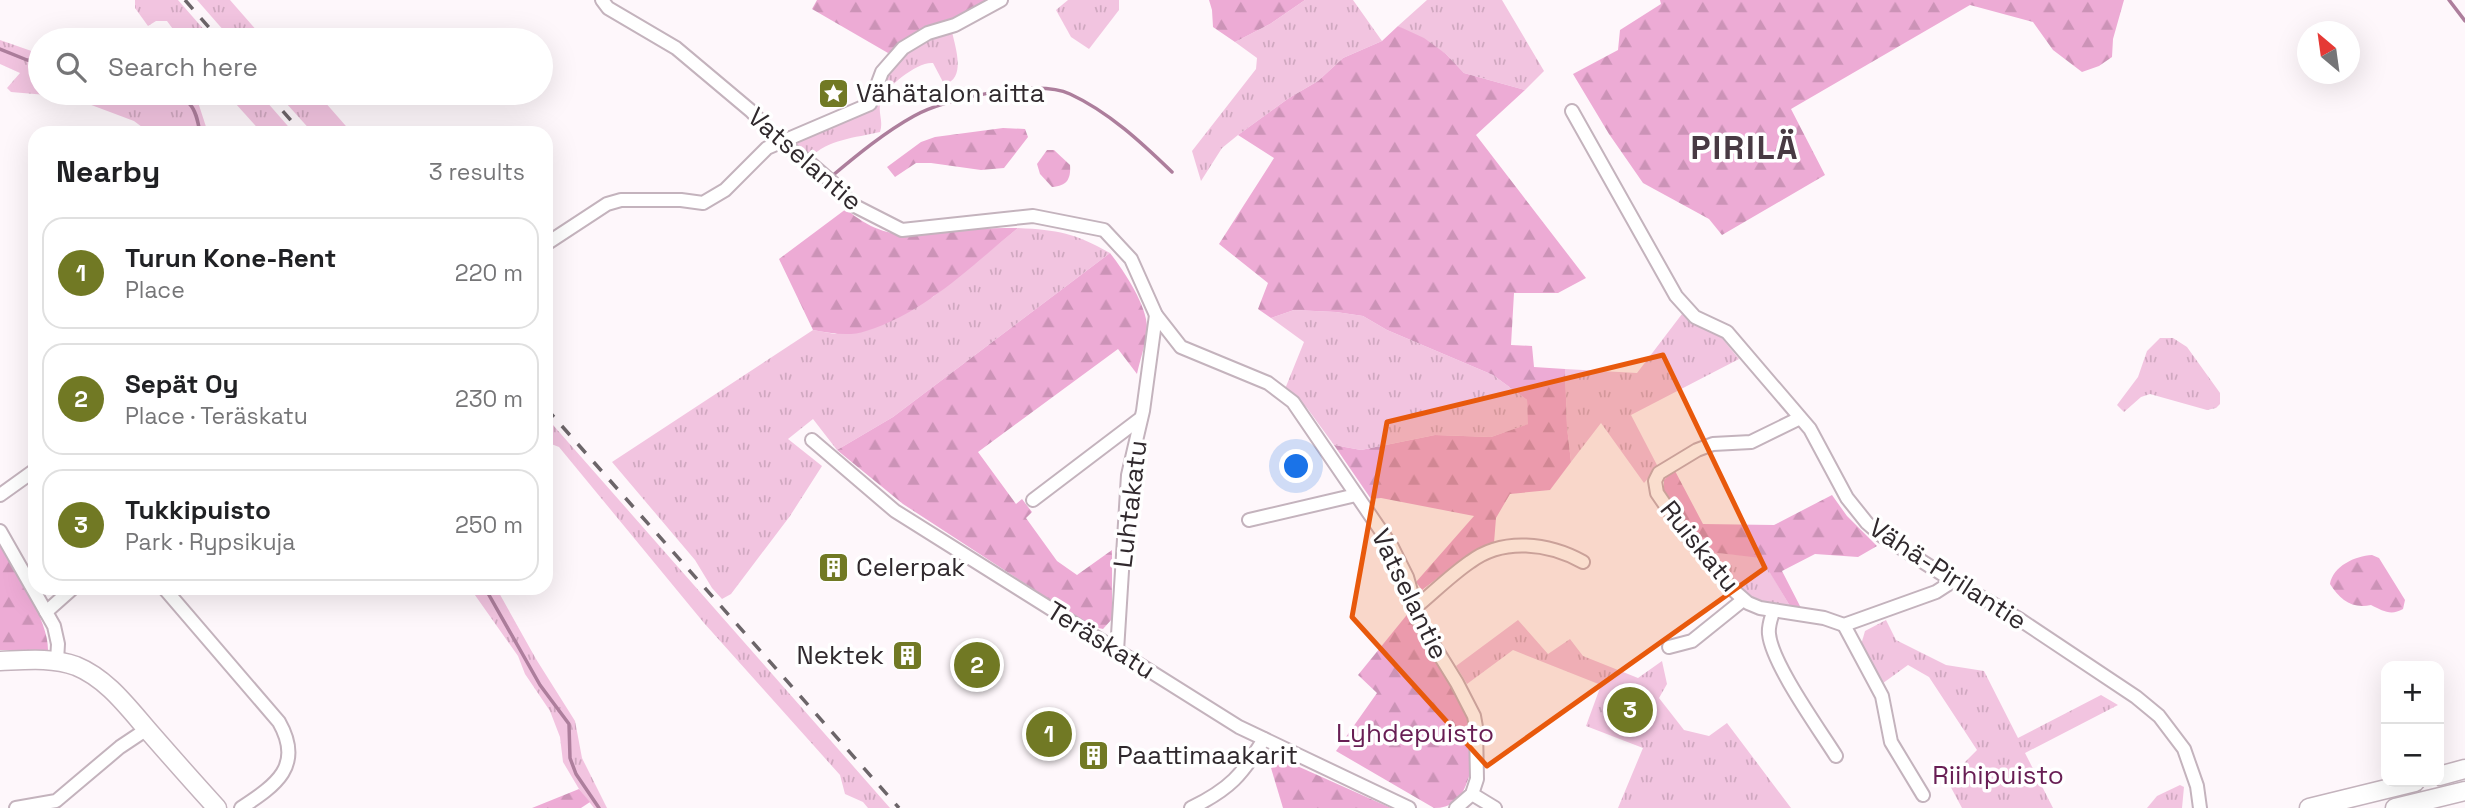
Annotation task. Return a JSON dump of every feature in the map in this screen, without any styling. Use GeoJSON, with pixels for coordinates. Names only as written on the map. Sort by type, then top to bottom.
{"type":"FeatureCollection","features":[{"type":"Feature","properties":{"kind":"street","name":"Vatselantie"},"geometry":{"type":"LineString","coordinates":[[601,0],[608,8],[676,48],[751,111],[780,142],[818,170],[851,204],[902,230],[1033,216],[1104,230],[1131,259],[1156,315],[1181,347],[1268,383],[1293,402],[1392,547],[1407,577],[1420,623],[1474,716],[1478,766],[1472,794]]}},
{"type":"Feature","properties":{"kind":"street"},"geometry":{"type":"LineString","coordinates":[[553,239],[607,204],[621,200],[681,200],[703,203],[725,190],[767,148],[870,104],[882,72],[903,48],[928,33],[955,25],[1001,0]]}},
{"type":"Feature","properties":{"kind":"street","name":"Vähä-Pirilantie"},"geometry":{"type":"LineString","coordinates":[[1572,111],[1676,296],[1695,317],[1727,332],[1800,418],[1817,439],[1847,498],[1867,523],[1882,536],[1953,581],[2019,619],[2159,716],[2184,749],[2197,786],[2200,808]]}},
{"type":"Feature","properties":{"kind":"street","name":"Luhtakatu"},"geometry":{"type":"LineString","coordinates":[[1117,651],[1128,475],[1141,418],[1156,315]]}},
{"type":"Feature","properties":{"kind":"street"},"geometry":{"type":"LineString","coordinates":[[1033,500],[1141,418]]}},
{"type":"Feature","properties":{"kind":"street","name":"Ruiskatu"},"geometry":{"type":"LineString","coordinates":[[1800,418],[1751,442],[1713,444],[1697,450],[1659,473],[1655,481],[1657,493],[1683,531],[1743,600],[1773,612],[1824,618],[1844,625]]}},
{"type":"Feature","properties":{"kind":"street","name":"Teräskatu"},"geometry":{"type":"LineString","coordinates":[[812,440],[895,511],[1240,727],[1409,808]]}},
{"type":"Feature","properties":{"kind":"street"},"geometry":{"type":"LineString","coordinates":[[0,495],[28,475]]}},
{"type":"Feature","properties":{"kind":"street"},"geometry":{"type":"LineString","coordinates":[[1249,520],[1356,495]]}},
{"type":"Feature","properties":{"kind":"street"},"geometry":{"type":"LineString","coordinates":[[0,531],[28,580]]}},
{"type":"Feature","properties":{"kind":"street"},"geometry":{"type":"LineString","coordinates":[[1416,607],[1472,560],[1511,544],[1567,553],[1583,562]]}},
{"type":"Feature","properties":{"kind":"street"},"geometry":{"type":"LineString","coordinates":[[1923,795],[1891,742],[1882,696],[1844,625],[1936,592],[1953,581]]}},
{"type":"Feature","properties":{"kind":"street"},"geometry":{"type":"LineString","coordinates":[[36,595],[54,626],[58,645],[57,661]]}},
{"type":"Feature","properties":{"kind":"street"},"geometry":{"type":"LineString","coordinates":[[46,612],[65,595]]}},
{"type":"Feature","properties":{"kind":"street"},"geometry":{"type":"LineString","coordinates":[[170,595],[279,722],[286,735],[288,765],[281,777],[269,789],[241,808]]}},
{"type":"Feature","properties":{"kind":"street"},"geometry":{"type":"LineString","coordinates":[[1670,647],[1692,641],[1743,600]]}},
{"type":"Feature","properties":{"kind":"street"},"geometry":{"type":"LineString","coordinates":[[1773,612],[1769,636],[1777,657],[1836,756]]}},
{"type":"Feature","properties":{"kind":"street"},"geometry":{"type":"LineString","coordinates":[[0,661],[57,661],[90,673],[107,686],[217,808]]}},
{"type":"Feature","properties":{"kind":"street"},"geometry":{"type":"LineString","coordinates":[[16,808],[57,804],[120,747],[147,729]]}},
{"type":"Feature","properties":{"kind":"street"},"geometry":{"type":"LineString","coordinates":[[1191,808],[1220,794],[1245,769],[1264,738]]}},
{"type":"Feature","properties":{"kind":"street"},"geometry":{"type":"LineString","coordinates":[[2444,775],[2465,769]]}},
{"type":"Feature","properties":{"kind":"street"},"geometry":{"type":"LineString","coordinates":[[2309,808],[2395,787]]}},
{"type":"Feature","properties":{"kind":"street"},"geometry":{"type":"LineString","coordinates":[[2395,808],[2465,790]]}},
{"type":"Feature","properties":{"kind":"street"},"geometry":{"type":"LineString","coordinates":[[1456,808],[1472,794],[1495,808]]}},
{"type":"Feature","properties":{"kind":"highlighted area"},"geometry":{"type":"Polygon","coordinates":[[[1663,355],[1765,568],[1487,766],[1352,617],[1387,422],[1663,355]]]}},
{"type":"Feature","properties":{"kind":"green space"},"geometry":{"type":"Polygon","coordinates":[[[135,0],[178,0],[202,28],[172,28],[167,21],[156,21],[148,26],[135,8],[135,0]]]}},
{"type":"Feature","properties":{"kind":"green space"},"geometry":{"type":"Polygon","coordinates":[[[197,0],[230,0],[254,28],[222,28],[197,0]]]}},
{"type":"Feature","properties":{"kind":"green space"},"geometry":{"type":"Polygon","coordinates":[[[817,0],[988,0],[952,22],[925,30],[888,53],[812,9],[817,0]]]}},
{"type":"Feature","properties":{"kind":"green space"},"geometry":{"type":"Polygon","coordinates":[[[1068,0],[1119,0],[1119,10],[1089,49],[1071,37],[1056,10],[1068,0]]]}},
{"type":"Feature","properties":{"kind":"green space"},"geometry":{"type":"Polygon","coordinates":[[[1209,0],[1305,0],[1270,24],[1235,42],[1213,27],[1209,0]]]}},
{"type":"Feature","properties":{"kind":"green space"},"geometry":{"type":"Polygon","coordinates":[[[1305,0],[1353,0],[1382,41],[1343,58],[1318,81],[1289,98],[1238,135],[1222,148],[1201,181],[1192,151],[1256,69],[1257,58],[1235,42],[1270,24],[1305,0]]]}},
{"type":"Feature","properties":{"kind":"green space"},"geometry":{"type":"Polygon","coordinates":[[[1427,0],[1502,0],[1544,71],[1525,90],[1464,73],[1446,54],[1398,26],[1427,0]]]}},
{"type":"Feature","properties":{"kind":"green space"},"geometry":{"type":"Polygon","coordinates":[[[1660,0],[2124,0],[2113,39],[2112,57],[2099,66],[2082,72],[2053,50],[2033,22],[1970,5],[1791,109],[1825,175],[1722,235],[1709,219],[1643,183],[1609,134],[1573,74],[1618,50],[1620,30],[1661,4],[1660,0]]]}},
{"type":"Feature","properties":{"kind":"green space"},"geometry":{"type":"Polygon","coordinates":[[[1398,26],[1424,38],[1446,54],[1464,73],[1525,90],[1476,135],[1586,278],[1558,293],[1514,293],[1511,345],[1532,346],[1534,367],[1565,369],[1571,462],[1550,490],[1510,494],[1496,518],[1494,543],[1473,551],[1422,590],[1416,582],[1474,516],[1381,498],[1371,499],[1334,445],[1361,450],[1435,435],[1491,437],[1528,424],[1527,400],[1493,375],[1387,330],[1363,316],[1294,310],[1271,318],[1258,309],[1268,283],[1219,244],[1274,158],[1238,135],[1289,98],[1318,81],[1343,58],[1382,41],[1398,26]]]}},
{"type":"Feature","properties":{"kind":"green space"},"geometry":{"type":"Polygon","coordinates":[[[952,32],[958,63],[955,77],[944,84],[933,63],[919,66],[903,76],[889,88],[881,100],[880,132],[833,143],[810,158],[787,143],[874,109],[885,77],[897,60],[932,38],[952,32]]]}},
{"type":"Feature","properties":{"kind":"green space"},"geometry":{"type":"Polygon","coordinates":[[[0,40],[28,50],[28,93],[11,92],[7,88],[20,73],[0,64],[0,40]]]}},
{"type":"Feature","properties":{"kind":"green space"},"geometry":{"type":"Polygon","coordinates":[[[91,105],[199,105],[206,126],[141,126],[91,105]]]}},
{"type":"Feature","properties":{"kind":"green space"},"geometry":{"type":"Polygon","coordinates":[[[237,105],[270,105],[288,126],[256,126],[237,105]]]}},
{"type":"Feature","properties":{"kind":"green space"},"geometry":{"type":"Polygon","coordinates":[[[288,105],[328,105],[346,126],[307,126],[288,105]]]}},
{"type":"Feature","properties":{"kind":"green space"},"geometry":{"type":"Polygon","coordinates":[[[1003,128],[1025,129],[1028,137],[1004,168],[981,170],[916,163],[895,177],[887,167],[921,142],[935,137],[1003,128]]]}},
{"type":"Feature","properties":{"kind":"green space"},"geometry":{"type":"Polygon","coordinates":[[[1047,150],[1054,150],[1070,165],[1069,178],[1061,185],[1052,187],[1040,174],[1037,164],[1047,150]]]}},
{"type":"Feature","properties":{"kind":"green space"},"geometry":{"type":"Polygon","coordinates":[[[846,209],[862,221],[891,233],[919,234],[1018,228],[928,301],[888,323],[853,334],[813,330],[779,259],[846,209]]]}},
{"type":"Feature","properties":{"kind":"green space"},"geometry":{"type":"Polygon","coordinates":[[[1018,228],[1066,234],[1110,253],[893,417],[837,450],[813,419],[788,439],[822,466],[790,516],[731,594],[722,599],[695,560],[612,462],[813,330],[835,334],[933,297],[1018,228]]]}},
{"type":"Feature","properties":{"kind":"green space"},"geometry":{"type":"Polygon","coordinates":[[[1110,253],[1134,290],[1147,322],[1137,374],[1118,349],[978,452],[1016,504],[1022,499],[1032,512],[1026,518],[1057,561],[1077,575],[1112,550],[1112,619],[1103,629],[1090,626],[903,504],[837,450],[893,417],[1110,253]]]}},
{"type":"Feature","properties":{"kind":"green space"},"geometry":{"type":"Polygon","coordinates":[[[1294,310],[1363,316],[1387,330],[1493,375],[1527,400],[1529,424],[1491,437],[1435,435],[1361,450],[1334,445],[1307,408],[1285,389],[1304,342],[1271,318],[1294,310]]]}},
{"type":"Feature","properties":{"kind":"green space"},"geometry":{"type":"Polygon","coordinates":[[[1682,314],[1717,332],[1739,359],[1631,415],[1658,467],[1644,483],[1601,423],[1571,462],[1565,369],[1637,373],[1682,314]]]}},
{"type":"Feature","properties":{"kind":"green space"},"geometry":{"type":"Polygon","coordinates":[[[2160,338],[2173,338],[2187,347],[2220,393],[2220,404],[2216,408],[2207,410],[2150,394],[2141,397],[2124,412],[2117,405],[2138,377],[2147,351],[2160,338]]]}},
{"type":"Feature","properties":{"kind":"green space"},"geometry":{"type":"Polygon","coordinates":[[[553,425],[890,808],[868,808],[863,802],[845,794],[840,775],[704,623],[559,447],[553,445],[553,425]]]}},
{"type":"Feature","properties":{"kind":"green space"},"geometry":{"type":"Polygon","coordinates":[[[1674,469],[1703,524],[1774,525],[1832,495],[1847,516],[1877,546],[1858,557],[1815,554],[1782,571],[1801,608],[1790,606],[1761,558],[1709,552],[1664,494],[1664,480],[1674,469]]]}},
{"type":"Feature","properties":{"kind":"green space"},"geometry":{"type":"Polygon","coordinates":[[[0,540],[37,610],[47,638],[48,650],[0,650],[0,540]]]}},
{"type":"Feature","properties":{"kind":"green space"},"geometry":{"type":"Polygon","coordinates":[[[1709,552],[1761,557],[1790,606],[1766,606],[1750,601],[1709,552]]]}},
{"type":"Feature","properties":{"kind":"green space"},"geometry":{"type":"Polygon","coordinates":[[[2372,555],[2379,558],[2405,600],[2403,609],[2391,612],[2371,605],[2352,604],[2342,599],[2330,584],[2340,567],[2359,557],[2372,555]]]}},
{"type":"Feature","properties":{"kind":"green space"},"geometry":{"type":"Polygon","coordinates":[[[475,595],[500,595],[575,721],[582,758],[607,808],[594,808],[563,762],[560,737],[550,711],[525,674],[518,656],[475,595]]]}},
{"type":"Feature","properties":{"kind":"green space","name":"Lyhdepuisto"},"geometry":{"type":"Polygon","coordinates":[[[1410,611],[1458,694],[1472,739],[1472,762],[1464,790],[1454,802],[1440,808],[1434,808],[1336,751],[1377,693],[1358,675],[1410,611]]]}},
{"type":"Feature","properties":{"kind":"green space"},"geometry":{"type":"Polygon","coordinates":[[[1518,620],[1548,654],[1570,639],[1583,656],[1638,678],[1662,661],[1667,684],[1659,698],[1684,730],[1709,736],[1727,723],[1791,808],[1618,808],[1643,748],[1586,726],[1601,685],[1513,650],[1467,684],[1456,666],[1518,620]]]}},
{"type":"Feature","properties":{"kind":"green space","name":"Riihipuisto"},"geometry":{"type":"Polygon","coordinates":[[[1886,620],[1896,640],[1946,665],[1984,671],[2018,738],[2101,695],[2118,705],[2025,753],[2053,808],[1962,808],[1947,780],[1977,750],[1929,677],[1908,665],[1879,686],[1861,645],[1865,631],[1886,620]]]}},
{"type":"Feature","properties":{"kind":"green space"},"geometry":{"type":"Polygon","coordinates":[[[1286,761],[1391,808],[1283,808],[1271,768],[1286,761]]]}},
{"type":"Feature","properties":{"kind":"green space"},"geometry":{"type":"Polygon","coordinates":[[[2180,785],[2184,787],[2182,808],[2147,808],[2157,796],[2180,785]]]}},
{"type":"Feature","properties":{"kind":"green space"},"geometry":{"type":"Polygon","coordinates":[[[579,789],[590,802],[581,808],[532,808],[579,789]]]}},
{"type":"Feature","properties":{"kind":"waterway"},"geometry":{"type":"LineString","coordinates":[[2449,0],[2465,21]]}},
{"type":"Feature","properties":{"kind":"waterway"},"geometry":{"type":"LineString","coordinates":[[0,49],[28,60]]}},
{"type":"Feature","properties":{"kind":"waterway"},"geometry":{"type":"LineString","coordinates":[[832,176],[882,136],[928,109],[968,97],[1036,89],[1055,90],[1084,101],[1137,139],[1172,172]]}},
{"type":"Feature","properties":{"kind":"waterway"},"geometry":{"type":"LineString","coordinates":[[191,105],[198,126]]}},
{"type":"Feature","properties":{"kind":"waterway"},"geometry":{"type":"LineString","coordinates":[[489,595],[540,685],[569,724],[570,758],[576,774],[599,808]]}},
{"type":"Feature","properties":{"kind":"railway"},"geometry":{"type":"LineString","coordinates":[[185,0],[210,28]]}},
{"type":"Feature","properties":{"kind":"railway"},"geometry":{"type":"LineString","coordinates":[[278,105],[296,126]]}},
{"type":"Feature","properties":{"kind":"railway"},"geometry":{"type":"LineString","coordinates":[[553,416],[899,808]]}},
{"type":"Feature","properties":{"kind":"place","name":"Vähätalon aitta"},"geometry":{"type":"Point","coordinates":[833,93]}},
{"type":"Feature","properties":{"kind":"place","name":"Celerpak"},"geometry":{"type":"Point","coordinates":[833,567]}},
{"type":"Feature","properties":{"kind":"place","name":"Nektek"},"geometry":{"type":"Point","coordinates":[907,655]}},
{"type":"Feature","properties":{"kind":"place","name":"Sepät Oy"},"geometry":{"type":"Point","coordinates":[977,665]}},
{"type":"Feature","properties":{"kind":"place","name":"Tukkipuisto"},"geometry":{"type":"Point","coordinates":[1630,710]}},
{"type":"Feature","properties":{"kind":"place","name":"Turun Kone-Rent"},"geometry":{"type":"Point","coordinates":[1049,734]}},
{"type":"Feature","properties":{"kind":"place","name":"Paattimaakarit"},"geometry":{"type":"Point","coordinates":[1094,755]}},
{"type":"Feature","properties":{"kind":"district","name":"PIRILÄ"},"geometry":{"type":"Point","coordinates":[1745,147]}}]}
